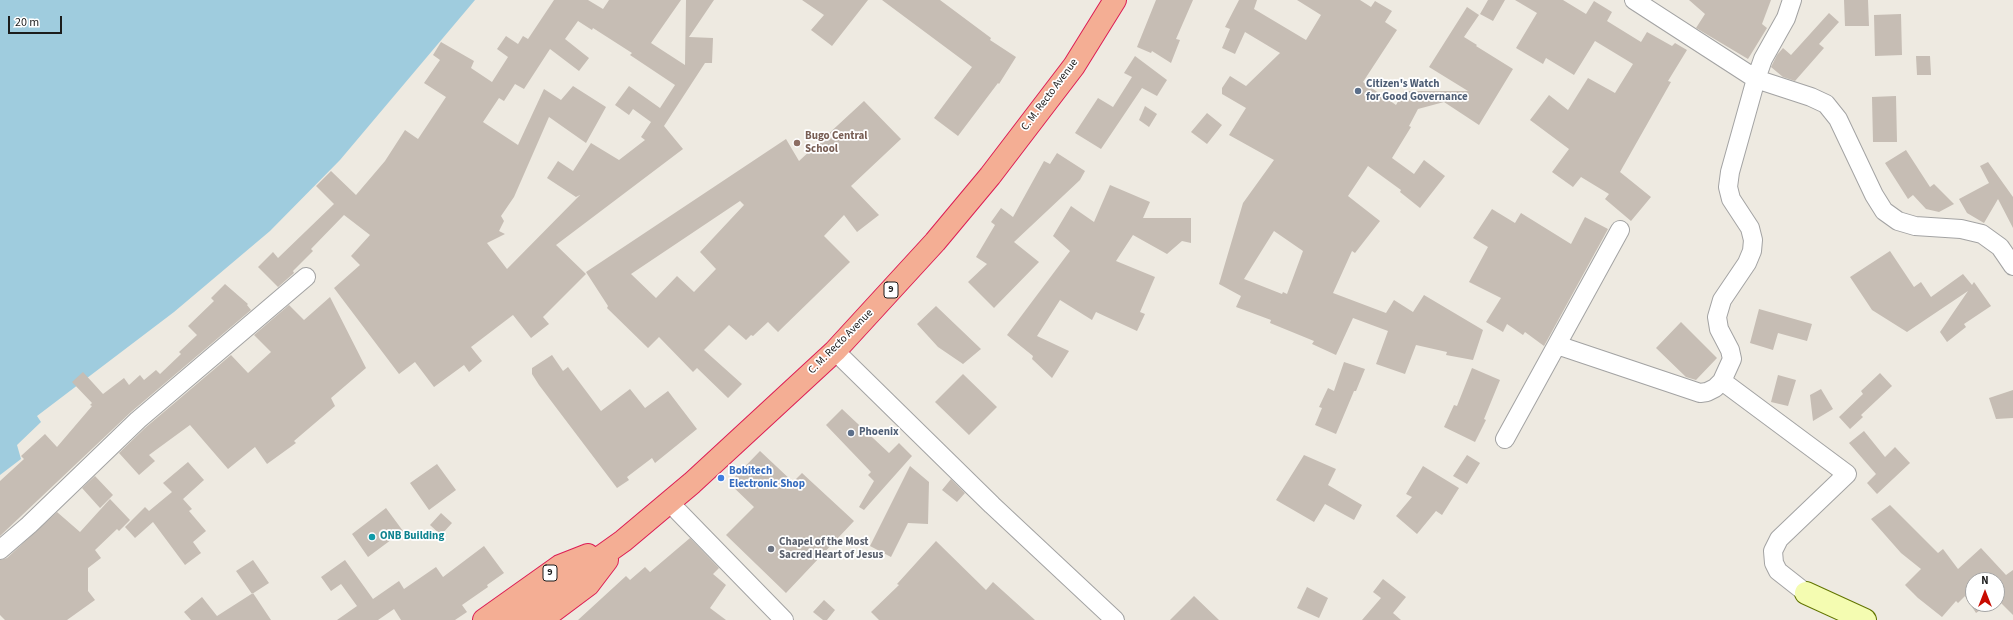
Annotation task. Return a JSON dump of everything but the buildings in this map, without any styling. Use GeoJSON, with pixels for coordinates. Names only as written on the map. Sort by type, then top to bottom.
{"type":"FeatureCollection","features":[{"type":"Feature","properties":{"kind":"highway","name":"C. M. Recto Avenue"},"geometry":{"type":"LineString","coordinates":[[512,620],[623,541],[698,478],[836,351],[935,242],[990,176],[1047,98],[1074,66],[1115,0]]}},
{"type":"Feature","properties":{"kind":"highway","name":"C. M. Recto Avenue"},"geometry":{"type":"LineString","coordinates":[[484,620],[560,566],[623,541]]}},
{"type":"Feature","properties":{"kind":"highway","name":"C. M. Recto Avenue"},"geometry":{"type":"LineString","coordinates":[[541,620],[588,585],[623,541]]}},
{"type":"Feature","properties":{"kind":"main road"},"geometry":{"type":"LineString","coordinates":[[1806,593],[1866,620]]}},
{"type":"Feature","properties":{"kind":"street"},"geometry":{"type":"LineString","coordinates":[[1634,0],[1756,79],[1811,97],[1826,104],[1838,119],[1874,195],[1884,211],[1893,218],[1916,226],[1962,229],[1982,234],[2000,247],[2013,266]]}},
{"type":"Feature","properties":{"kind":"street"},"geometry":{"type":"LineString","coordinates":[[1557,345],[1700,393],[1707,392],[1722,381],[1732,359],[1730,350],[1719,329],[1717,317],[1722,300],[1747,263],[1752,251],[1753,240],[1750,228],[1731,199],[1728,187],[1730,172],[1763,59],[1786,18],[1792,0]]}},
{"type":"Feature","properties":{"kind":"street"},"geometry":{"type":"LineString","coordinates":[[1506,439],[1620,230]]}},
{"type":"Feature","properties":{"kind":"street"},"geometry":{"type":"LineString","coordinates":[[0,550],[138,420],[306,277]]}},
{"type":"Feature","properties":{"kind":"street"},"geometry":{"type":"LineString","coordinates":[[836,351],[992,505],[1116,620]]}},
{"type":"Feature","properties":{"kind":"street"},"geometry":{"type":"LineString","coordinates":[[1722,381],[1847,474],[1779,539],[1773,551],[1774,563],[1778,571],[1806,593]]}},
{"type":"Feature","properties":{"kind":"street"},"geometry":{"type":"LineString","coordinates":[[669,502],[784,620]]}},
{"type":"Feature","properties":{"kind":"water"},"geometry":{"type":"Polygon","coordinates":[[[0,0],[475,0],[340,160],[270,231],[174,312],[37,416],[41,422],[17,445],[21,459],[0,475],[0,0]]]}},
{"type":"Feature","properties":{"kind":"place","name":"Citizen's Watch for Good Governance"},"geometry":{"type":"Point","coordinates":[1358,91]}},
{"type":"Feature","properties":{"kind":"place","name":"Bugo Central School"},"geometry":{"type":"Point","coordinates":[797,143]}},
{"type":"Feature","properties":{"kind":"place","name":"Phoenix"},"geometry":{"type":"Point","coordinates":[851,433]}},
{"type":"Feature","properties":{"kind":"place","name":"Bobitech Electronic Shop"},"geometry":{"type":"Point","coordinates":[721,478]}},
{"type":"Feature","properties":{"kind":"place","name":"ONB Building"},"geometry":{"type":"Point","coordinates":[372,537]}},
{"type":"Feature","properties":{"kind":"place","name":"Chapel of the Most Sacred Heart of Jesus"},"geometry":{"type":"Point","coordinates":[771,549]}}]}
